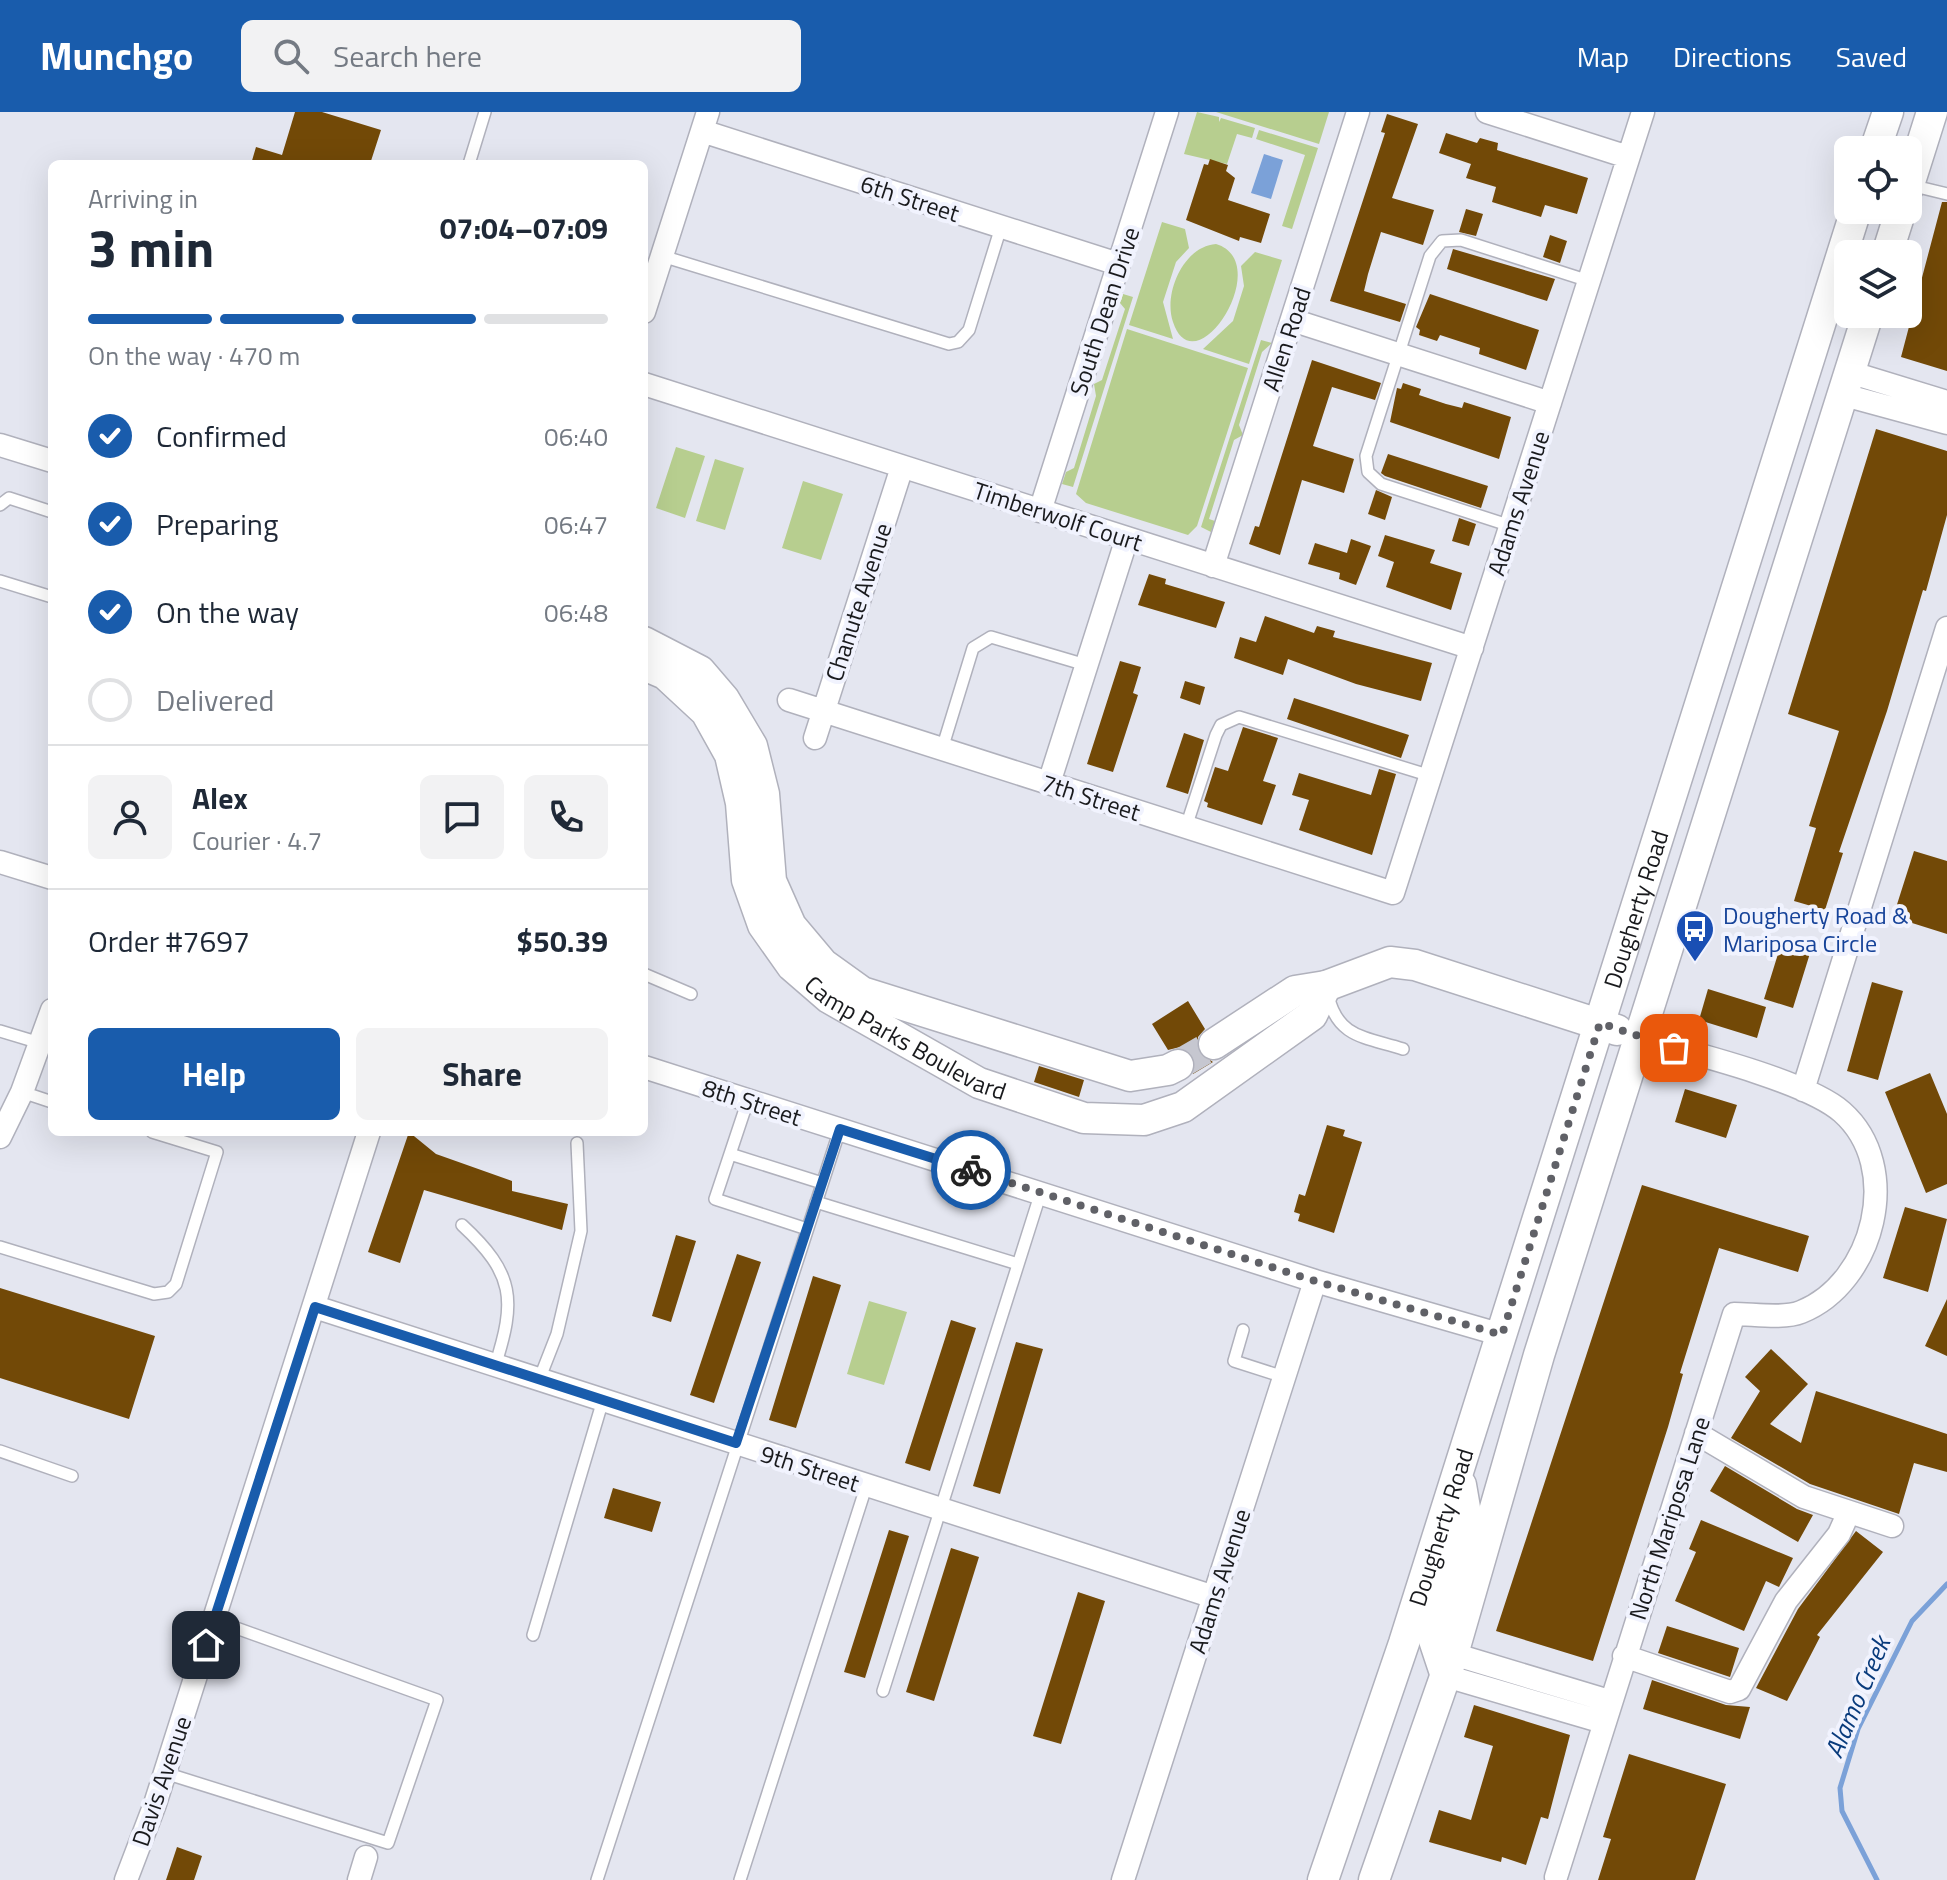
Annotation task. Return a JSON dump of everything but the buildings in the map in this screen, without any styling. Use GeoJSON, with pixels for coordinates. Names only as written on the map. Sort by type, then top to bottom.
{"type":"FeatureCollection","features":[{"type":"Feature","properties":{"kind":"main road"},"geometry":{"type":"LineString","coordinates":[[1880,136],[1888,112]]}},
{"type":"Feature","properties":{"kind":"main road"},"geometry":{"type":"LineString","coordinates":[[1922,143],[1932,112]]}},
{"type":"Feature","properties":{"kind":"main road","name":"Dougherty Road"},"geometry":{"type":"LineString","coordinates":[[1323,1880],[1502,1335],[1852,224]]}},
{"type":"Feature","properties":{"kind":"main road","name":"Dougherty Road"},"geometry":{"type":"LineString","coordinates":[[1374,1880],[1449,1665],[1539,1355],[1864,328]]}},
{"type":"Feature","properties":{"kind":"main road","name":"Camp Parks Boulevard"},"geometry":{"type":"LineString","coordinates":[[648,644],[700,671],[724,699],[752,746],[764,794],[771,881],[791,926],[823,964],[862,992],[1130,1076],[1168,1070],[1178,1065]]}},
{"type":"Feature","properties":{"kind":"main road","name":"Camp Parks Boulevard"},"geometry":{"type":"LineString","coordinates":[[648,667],[665,674],[706,712],[730,755],[741,803],[747,880],[763,925],[792,966],[829,998],[979,1083],[1084,1118],[1144,1120],[1183,1107],[1312,1015],[1326,986]]}},
{"type":"Feature","properties":{"kind":"main road"},"geometry":{"type":"LineString","coordinates":[[1214,1044],[1295,991],[1326,986],[1390,962],[1415,965],[1600,1023],[1641,1039]]}},
{"type":"Feature","properties":{"kind":"main road"},"geometry":{"type":"LineString","coordinates":[[1449,1665],[1432,1634],[1463,1534],[1465,1508],[1458,1472]]}},
{"type":"Feature","properties":{"kind":"street","name":"South Dean Drive"},"geometry":{"type":"LineString","coordinates":[[1040,511],[1167,112]]}},
{"type":"Feature","properties":{"kind":"street","name":"Allen Road"},"geometry":{"type":"LineString","coordinates":[[1213,566],[1358,112]]}},
{"type":"Feature","properties":{"kind":"street"},"geometry":{"type":"LineString","coordinates":[[1487,112],[1628,157]]}},
{"type":"Feature","properties":{"kind":"street","name":"Adams Avenue"},"geometry":{"type":"LineString","coordinates":[[1393,893],[1643,112]]}},
{"type":"Feature","properties":{"kind":"street","name":"6th Street"},"geometry":{"type":"LineString","coordinates":[[705,122],[1001,227],[1118,264]]}},
{"type":"Feature","properties":{"kind":"street"},"geometry":{"type":"LineString","coordinates":[[648,300],[705,122]]}},
{"type":"Feature","properties":{"kind":"street"},"geometry":{"type":"LineString","coordinates":[[1292,320],[1550,403]]}},
{"type":"Feature","properties":{"kind":"street"},"geometry":{"type":"LineString","coordinates":[[1846,383],[1947,402]]}},
{"type":"Feature","properties":{"kind":"street"},"geometry":{"type":"LineString","coordinates":[[1846,383],[1947,423]]}},
{"type":"Feature","properties":{"kind":"street","name":"Timberwolf Court"},"geometry":{"type":"LineString","coordinates":[[648,385],[1472,648]]}},
{"type":"Feature","properties":{"kind":"street"},"geometry":{"type":"LineString","coordinates":[[0,445],[48,460]]}},
{"type":"Feature","properties":{"kind":"street","name":"Chanute Avenue"},"geometry":{"type":"LineString","coordinates":[[815,738],[902,467]]}},
{"type":"Feature","properties":{"kind":"street"},"geometry":{"type":"LineString","coordinates":[[1049,783],[1127,538]]}},
{"type":"Feature","properties":{"kind":"street"},"geometry":{"type":"LineString","coordinates":[[1641,1039],[1803,1090],[1947,628]]}},
{"type":"Feature","properties":{"kind":"street","name":"7th Street"},"geometry":{"type":"LineString","coordinates":[[789,700],[1393,893]]}},
{"type":"Feature","properties":{"kind":"street"},"geometry":{"type":"LineString","coordinates":[[0,862],[48,877]]}},
{"type":"Feature","properties":{"kind":"street"},"geometry":{"type":"LineString","coordinates":[[0,1137],[22,1092],[48,1021]]}},
{"type":"Feature","properties":{"kind":"street","name":"8th Street"},"geometry":{"type":"LineString","coordinates":[[648,1068],[1315,1281],[1502,1335]]}},
{"type":"Feature","properties":{"kind":"street","name":"North Mariposa Lane"},"geometry":{"type":"LineString","coordinates":[[1556,1877],[1734,1314],[1799,1314],[1829,1296],[1855,1269],[1871,1230],[1875,1190],[1872,1162],[1842,1112],[1803,1090]]}},
{"type":"Feature","properties":{"kind":"street","name":"Davis Avenue"},"geometry":{"type":"LineString","coordinates":[[126,1880],[165,1773],[368,1136]]}},
{"type":"Feature","properties":{"kind":"street","name":"Adams Avenue"},"geometry":{"type":"LineString","coordinates":[[1123,1880],[1315,1281]]}},
{"type":"Feature","properties":{"kind":"street","name":"9th Street"},"geometry":{"type":"LineString","coordinates":[[315,1307],[1214,1597]]}},
{"type":"Feature","properties":{"kind":"street"},"geometry":{"type":"LineString","coordinates":[[1696,1433],[1804,1497],[1892,1526]]}},
{"type":"Feature","properties":{"kind":"street"},"geometry":{"type":"LineString","coordinates":[[1624,1656],[1730,1692],[1739,1689],[1786,1601],[1839,1534],[1848,1514]]}},
{"type":"Feature","properties":{"kind":"street"},"geometry":{"type":"LineString","coordinates":[[1449,1665],[1606,1711]]}},
{"type":"Feature","properties":{"kind":"street"},"geometry":{"type":"LineString","coordinates":[[359,1880],[366,1857]]}},
{"type":"Feature","properties":{"kind":"lane"},"geometry":{"type":"LineString","coordinates":[[470,160],[485,112]]}},
{"type":"Feature","properties":{"kind":"lane"},"geometry":{"type":"LineString","coordinates":[[1922,189],[1947,194]]}},
{"type":"Feature","properties":{"kind":"lane"},"geometry":{"type":"LineString","coordinates":[[662,256],[949,344],[958,342],[969,330],[1001,227]]}},
{"type":"Feature","properties":{"kind":"lane"},"geometry":{"type":"LineString","coordinates":[[1511,526],[1381,484],[1368,472],[1366,456],[1398,354],[1430,256],[1442,241],[1461,240],[1589,281]]}},
{"type":"Feature","properties":{"kind":"lane"},"geometry":{"type":"LineString","coordinates":[[0,505],[9,498],[48,511]]}},
{"type":"Feature","properties":{"kind":"lane"},"geometry":{"type":"LineString","coordinates":[[0,581],[48,596]]}},
{"type":"Feature","properties":{"kind":"lane"},"geometry":{"type":"LineString","coordinates":[[942,749],[973,648],[991,637],[1086,665]]}},
{"type":"Feature","properties":{"kind":"lane"},"geometry":{"type":"LineString","coordinates":[[1186,827],[1216,735],[1221,725],[1239,717],[1431,776]]}},
{"type":"Feature","properties":{"kind":"lane"},"geometry":{"type":"LineString","coordinates":[[648,976],[691,994]]}},
{"type":"Feature","properties":{"kind":"lane"},"geometry":{"type":"LineString","coordinates":[[1326,986],[1334,1017],[1340,1024],[1355,1034],[1403,1049]]}},
{"type":"Feature","properties":{"kind":"lane"},"geometry":{"type":"LineString","coordinates":[[0,1031],[40,1043]]}},
{"type":"Feature","properties":{"kind":"lane"},"geometry":{"type":"LineString","coordinates":[[22,1092],[48,1101]]}},
{"type":"Feature","properties":{"kind":"lane"},"geometry":{"type":"LineString","coordinates":[[748,1100],[715,1199],[807,1229]]}},
{"type":"Feature","properties":{"kind":"lane"},"geometry":{"type":"LineString","coordinates":[[597,1880],[840,1129]]}},
{"type":"Feature","properties":{"kind":"lane"},"geometry":{"type":"LineString","coordinates":[[0,1247],[154,1294],[168,1292],[176,1284],[217,1152],[165,1136]]}},
{"type":"Feature","properties":{"kind":"lane"},"geometry":{"type":"LineString","coordinates":[[539,1380],[557,1334],[581,1231],[577,1143]]}},
{"type":"Feature","properties":{"kind":"lane"},"geometry":{"type":"LineString","coordinates":[[730,1154],[822,1183]]}},
{"type":"Feature","properties":{"kind":"lane"},"geometry":{"type":"LineString","coordinates":[[883,1691],[1041,1192]]}},
{"type":"Feature","properties":{"kind":"lane"},"geometry":{"type":"LineString","coordinates":[[816,1202],[1018,1264]]}},
{"type":"Feature","properties":{"kind":"lane"},"geometry":{"type":"LineString","coordinates":[[462,1225],[501,1267],[510,1320],[495,1366]]}},
{"type":"Feature","properties":{"kind":"lane"},"geometry":{"type":"LineString","coordinates":[[1243,1330],[1234,1361],[1284,1377]]}},
{"type":"Feature","properties":{"kind":"lane"},"geometry":{"type":"LineString","coordinates":[[533,1635],[603,1400]]}},
{"type":"Feature","properties":{"kind":"lane"},"geometry":{"type":"LineString","coordinates":[[0,1451],[72,1476]]}},
{"type":"Feature","properties":{"kind":"lane"},"geometry":{"type":"LineString","coordinates":[[740,1880],[866,1487]]}},
{"type":"Feature","properties":{"kind":"lane"},"geometry":{"type":"LineString","coordinates":[[165,1773],[388,1843],[437,1700],[214,1620]]}},
{"type":"Feature","properties":{"kind":"green space"},"geometry":{"type":"Polygon","coordinates":[[[1197,112],[1219,117],[1219,122],[1221,118],[1255,128],[1252,138],[1237,134],[1227,164],[1184,154],[1197,112]]]}},
{"type":"Feature","properties":{"kind":"green space"},"geometry":{"type":"Polygon","coordinates":[[[1216,112],[1329,112],[1319,144],[1216,112]]]}},
{"type":"Feature","properties":{"kind":"green space"},"geometry":{"type":"Polygon","coordinates":[[[1259,130],[1318,148],[1292,229],[1282,226],[1305,155],[1256,139],[1259,130]]]}},
{"type":"Feature","properties":{"kind":"green space"},"geometry":{"type":"Polygon","coordinates":[[[1162,222],[1185,229],[1189,248],[1176,262],[1163,302],[1173,339],[1129,325],[1162,222]]]}},
{"type":"Feature","properties":{"kind":"green space"},"geometry":{"type":"Polygon","coordinates":[[[1216,244],[1232,255],[1238,273],[1235,294],[1212,332],[1197,341],[1184,339],[1173,322],[1171,298],[1174,285],[1194,253],[1216,244]]]}},
{"type":"Feature","properties":{"kind":"green space"},"geometry":{"type":"Polygon","coordinates":[[[1255,252],[1282,260],[1249,364],[1203,349],[1233,321],[1244,286],[1241,266],[1255,252]]]}},
{"type":"Feature","properties":{"kind":"green space"},"geometry":{"type":"Polygon","coordinates":[[[1123,294],[1133,297],[1073,487],[1062,484],[1066,472],[1074,468],[1096,396],[1094,384],[1102,380],[1125,309],[1120,303],[1123,294]]]}},
{"type":"Feature","properties":{"kind":"green space"},"geometry":{"type":"Polygon","coordinates":[[[1127,329],[1248,368],[1197,526],[1188,535],[1086,503],[1076,494],[1127,329]]]}},
{"type":"Feature","properties":{"kind":"green space"},"geometry":{"type":"Polygon","coordinates":[[[1261,340],[1272,343],[1262,352],[1239,425],[1243,435],[1234,440],[1209,519],[1215,521],[1211,532],[1201,527],[1261,340]]]}},
{"type":"Feature","properties":{"kind":"green space"},"geometry":{"type":"Polygon","coordinates":[[[676,447],[705,456],[685,518],[656,508],[676,447]]]}},
{"type":"Feature","properties":{"kind":"green space"},"geometry":{"type":"Polygon","coordinates":[[[715,459],[744,468],[725,530],[696,521],[715,459]]]}},
{"type":"Feature","properties":{"kind":"green space"},"geometry":{"type":"Polygon","coordinates":[[[803,481],[843,494],[821,560],[782,548],[803,481]]]}},
{"type":"Feature","properties":{"kind":"green space"},"geometry":{"type":"Polygon","coordinates":[[[869,1301],[907,1312],[884,1385],[847,1374],[869,1301]]]}},
{"type":"Feature","properties":{"kind":"water"},"geometry":{"type":"Polygon","coordinates":[[[1264,154],[1283,160],[1271,199],[1251,193],[1264,154]]]}},
{"type":"Feature","properties":{"kind":"waterway","name":"Alamo Creek"},"geometry":{"type":"LineString","coordinates":[[1877,1880],[1842,1811],[1840,1788],[1858,1729],[1912,1621],[1947,1584]]}},
{"type":"Feature","properties":{"kind":"tunnel"},"geometry":{"type":"LineString","coordinates":[[1178,1065],[1214,1044]]}},
{"type":"Feature","properties":{"kind":"way so far"},"geometry":{"type":"LineString","coordinates":[[971,1170],[1315,1281],[1502,1335],[1600,1023],[1674,1048]]}},
{"type":"Feature","properties":{"kind":"place","name":"Dougherty Road & Mariposa Circle"},"geometry":{"type":"Point","coordinates":[1695,963]}},
{"type":"Feature","properties":{"kind":"route"},"geometry":{"type":"LineString","coordinates":[[206,1645],[315,1307],[736,1443],[840,1129],[971,1170]]}}]}
